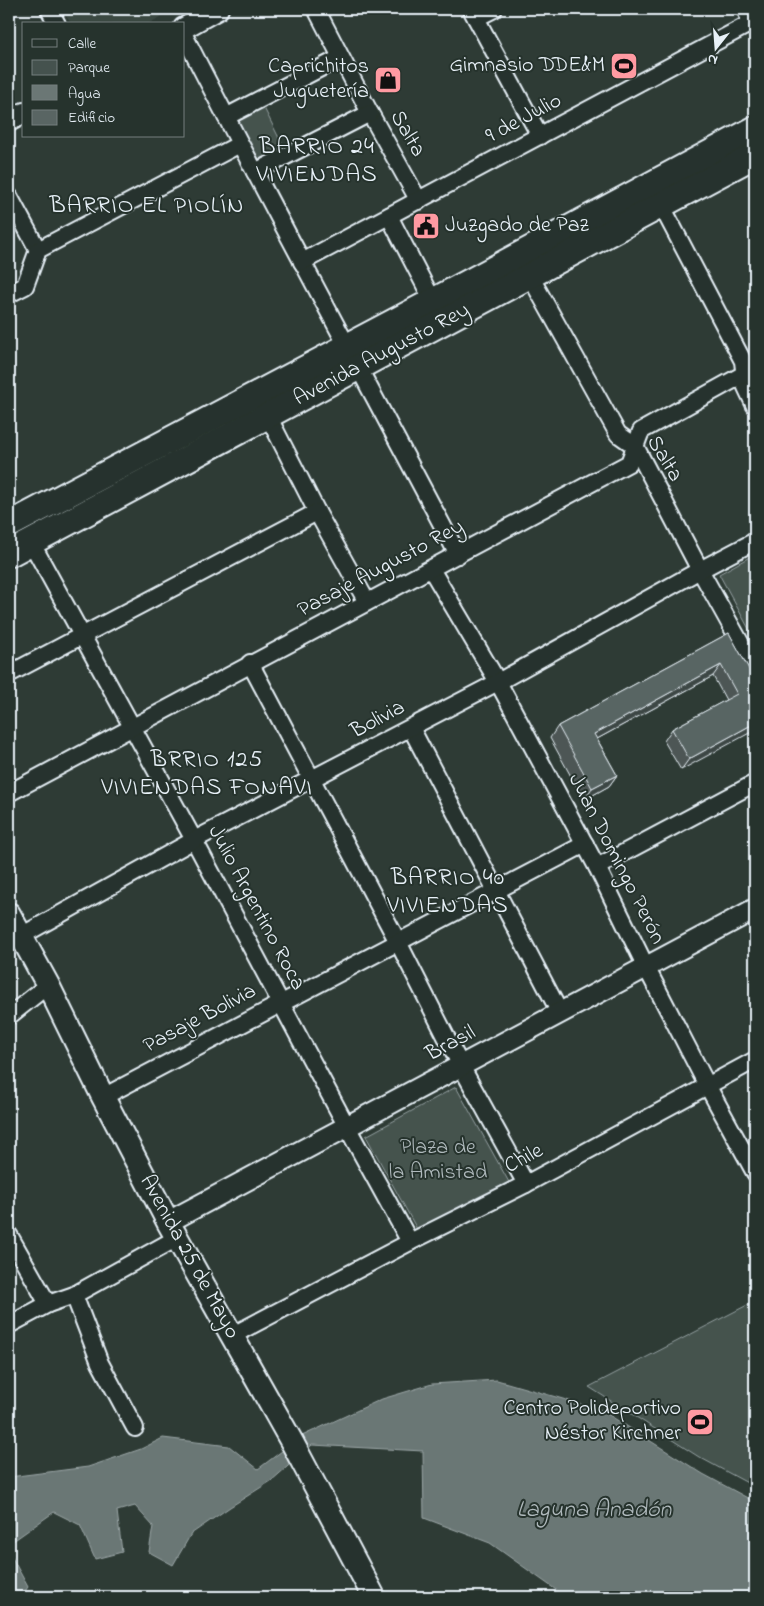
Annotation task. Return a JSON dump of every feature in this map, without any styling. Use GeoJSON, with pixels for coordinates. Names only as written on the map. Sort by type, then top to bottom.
{"type":"FeatureCollection","features":[{"type":"Feature","properties":{"kind":"main road","name":"Avenida Augusto Rey"},"geometry":{"type":"LineString","coordinates":[[9,554],[530,276],[755,129]]}},
{"type":"Feature","properties":{"kind":"main road","name":"Avenida Augusto Rey"},"geometry":{"type":"LineString","coordinates":[[9,525],[433,301],[656,194],[755,155]]}},
{"type":"Feature","properties":{"kind":"main road","name":"Avenida 25 de Mayo"},"geometry":{"type":"LineString","coordinates":[[9,914],[48,985],[173,1230],[284,1427],[374,1597]]}},
{"type":"Feature","properties":{"kind":"street"},"geometry":{"type":"LineString","coordinates":[[49,9],[56,22]]}},
{"type":"Feature","properties":{"kind":"street"},"geometry":{"type":"LineString","coordinates":[[185,27],[218,9]]}},
{"type":"Feature","properties":{"kind":"street","name":"Salta"},"geometry":{"type":"LineString","coordinates":[[316,9],[370,114],[419,201]]}},
{"type":"Feature","properties":{"kind":"street"},"geometry":{"type":"LineString","coordinates":[[494,9],[474,13],[540,136]]}},
{"type":"Feature","properties":{"kind":"street","name":"9 de Julio"},"geometry":{"type":"LineString","coordinates":[[302,262],[540,136],[752,20]]}},
{"type":"Feature","properties":{"kind":"street"},"geometry":{"type":"LineString","coordinates":[[185,37],[458,555]]}},
{"type":"Feature","properties":{"kind":"street"},"geometry":{"type":"LineString","coordinates":[[226,117],[340,58]]}},
{"type":"Feature","properties":{"kind":"street"},"geometry":{"type":"LineString","coordinates":[[9,121],[22,114]]}},
{"type":"Feature","properties":{"kind":"street"},"geometry":{"type":"LineString","coordinates":[[255,172],[370,114]]}},
{"type":"Feature","properties":{"kind":"street"},"geometry":{"type":"LineString","coordinates":[[9,294],[25,286],[38,250],[240,144]]}},
{"type":"Feature","properties":{"kind":"street"},"geometry":{"type":"LineString","coordinates":[[656,194],[750,371],[746,387],[755,406]]}},
{"type":"Feature","properties":{"kind":"street"},"geometry":{"type":"LineString","coordinates":[[9,196],[38,250]]}},
{"type":"Feature","properties":{"kind":"street"},"geometry":{"type":"LineString","coordinates":[[389,216],[433,301]]}},
{"type":"Feature","properties":{"kind":"street","name":"Salta"},"geometry":{"type":"LineString","coordinates":[[530,276],[618,434],[635,446],[700,570],[755,669]]}},
{"type":"Feature","properties":{"kind":"street","name":"Pasaje Augusto Rey"},"geometry":{"type":"LineString","coordinates":[[9,793],[629,463],[641,431],[750,371]]}},
{"type":"Feature","properties":{"kind":"street"},"geometry":{"type":"LineString","coordinates":[[268,416],[317,512],[367,602]]}},
{"type":"Feature","properties":{"kind":"street"},"geometry":{"type":"LineString","coordinates":[[9,674],[317,512]]}},
{"type":"Feature","properties":{"kind":"street","name":"Bolivia"},"geometry":{"type":"LineString","coordinates":[[21,936],[194,840],[498,682],[755,541]]}},
{"type":"Feature","properties":{"kind":"street","name":"Julio Argentino Roca"},"geometry":{"type":"LineString","coordinates":[[31,542],[410,1242]]}},
{"type":"Feature","properties":{"kind":"street","name":"Juan Domingo Perón"},"geometry":{"type":"LineString","coordinates":[[432,569],[498,682],[597,866],[707,1086],[755,1173]]}},
{"type":"Feature","properties":{"kind":"street"},"geometry":{"type":"LineString","coordinates":[[250,664],[398,942],[461,1066],[526,1184]]}},
{"type":"Feature","properties":{"kind":"street"},"geometry":{"type":"LineString","coordinates":[[411,728],[560,1013]]}},
{"type":"Feature","properties":{"kind":"street"},"geometry":{"type":"LineString","coordinates":[[597,866],[755,783]]}},
{"type":"Feature","properties":{"kind":"street","name":"Pasaje Bolivia"},"geometry":{"type":"LineString","coordinates":[[103,1096],[585,844]]}},
{"type":"Feature","properties":{"kind":"street","name":"Brasil"},"geometry":{"type":"LineString","coordinates":[[173,1230],[347,1127],[755,908]]}},
{"type":"Feature","properties":{"kind":"street"},"geometry":{"type":"LineString","coordinates":[[9,1016],[48,985]]}},
{"type":"Feature","properties":{"kind":"street","name":"Chile"},"geometry":{"type":"LineString","coordinates":[[233,1335],[410,1242],[526,1184],[755,1060]]}},
{"type":"Feature","properties":{"kind":"street"},"geometry":{"type":"LineString","coordinates":[[9,1325],[48,1304],[74,1295],[173,1230]]}},
{"type":"Feature","properties":{"kind":"street"},"geometry":{"type":"LineString","coordinates":[[9,1235],[48,1304]]}},
{"type":"Feature","properties":{"kind":"street"},"geometry":{"type":"LineString","coordinates":[[74,1295],[100,1363],[135,1428]]}},
{"type":"Feature","properties":{"kind":"shaded area"},"geometry":{"type":"Polygon","coordinates":[[[62,9],[174,9],[151,22],[70,22],[62,9]]]}},
{"type":"Feature","properties":{"kind":"green space"},"geometry":{"type":"Polygon","coordinates":[[[263,106],[285,150],[257,164],[235,119],[263,106]]]}},
{"type":"Feature","properties":{"kind":"green space"},"geometry":{"type":"Polygon","coordinates":[[[755,554],[755,640],[719,574],[755,554]]]}},
{"type":"Feature","properties":{"kind":"green space","name":"Plaza de la Amistad"},"geometry":{"type":"Polygon","coordinates":[[[456,1087],[510,1184],[419,1233],[366,1136],[456,1087]]]}},
{"type":"Feature","properties":{"kind":"green space","name":"Centro Polideportivo Néstor Kirchner"},"geometry":{"type":"Polygon","coordinates":[[[755,1301],[755,1487],[699,1457],[589,1387],[755,1301]]]}},
{"type":"Feature","properties":{"kind":"water","name":"Laguna Anadón"},"geometry":{"type":"Polygon","coordinates":[[[497,1380],[601,1410],[703,1474],[755,1502],[755,1597],[566,1597],[490,1543],[424,1518],[423,1451],[312,1445],[271,1481],[191,1534],[173,1565],[149,1552],[153,1526],[135,1506],[117,1511],[122,1552],[95,1559],[80,1525],[54,1512],[9,1544],[9,1477],[88,1467],[141,1449],[163,1438],[229,1446],[258,1469],[302,1436],[382,1399],[432,1384],[497,1380]]]}},
{"type":"Feature","properties":{"kind":"water"},"geometry":{"type":"Polygon","coordinates":[[[9,1552],[28,1587],[21,1597],[13,1597],[9,1592],[9,1552]]]}},
{"type":"Feature","properties":{"kind":"building"},"geometry":{"type":"Polygon","coordinates":[[[729,633],[755,680],[755,723],[689,759],[672,729],[737,694],[721,665],[594,734],[617,775],[592,788],[558,726],[729,633]]]}},
{"type":"Feature","properties":{"kind":"place","name":"Gimnasio DDE&M"},"geometry":{"type":"Point","coordinates":[624,66]}},
{"type":"Feature","properties":{"kind":"place","name":"Caprichitos Juguetería"},"geometry":{"type":"Point","coordinates":[388,80]}},
{"type":"Feature","properties":{"kind":"place","name":"Juzgado de Paz"},"geometry":{"type":"Point","coordinates":[426,226]}},
{"type":"Feature","properties":{"kind":"place","name":"Centro Polideportivo Néstor Kirchner"},"geometry":{"type":"Point","coordinates":[700,1422]}},
{"type":"Feature","properties":{"kind":"district","name":"BARRIO 24 VIVIENDAS"},"geometry":{"type":"Point","coordinates":[317,161]}},
{"type":"Feature","properties":{"kind":"district","name":"BARRIO EL PIOLÍN"},"geometry":{"type":"Point","coordinates":[147,206]}},
{"type":"Feature","properties":{"kind":"district","name":"BRRIO 125 VIVIENDAS FONAVI"},"geometry":{"type":"Point","coordinates":[207,774]}},
{"type":"Feature","properties":{"kind":"district","name":"BARRIO 40 VIVIENDAS"},"geometry":{"type":"Point","coordinates":[448,892]}}]}
